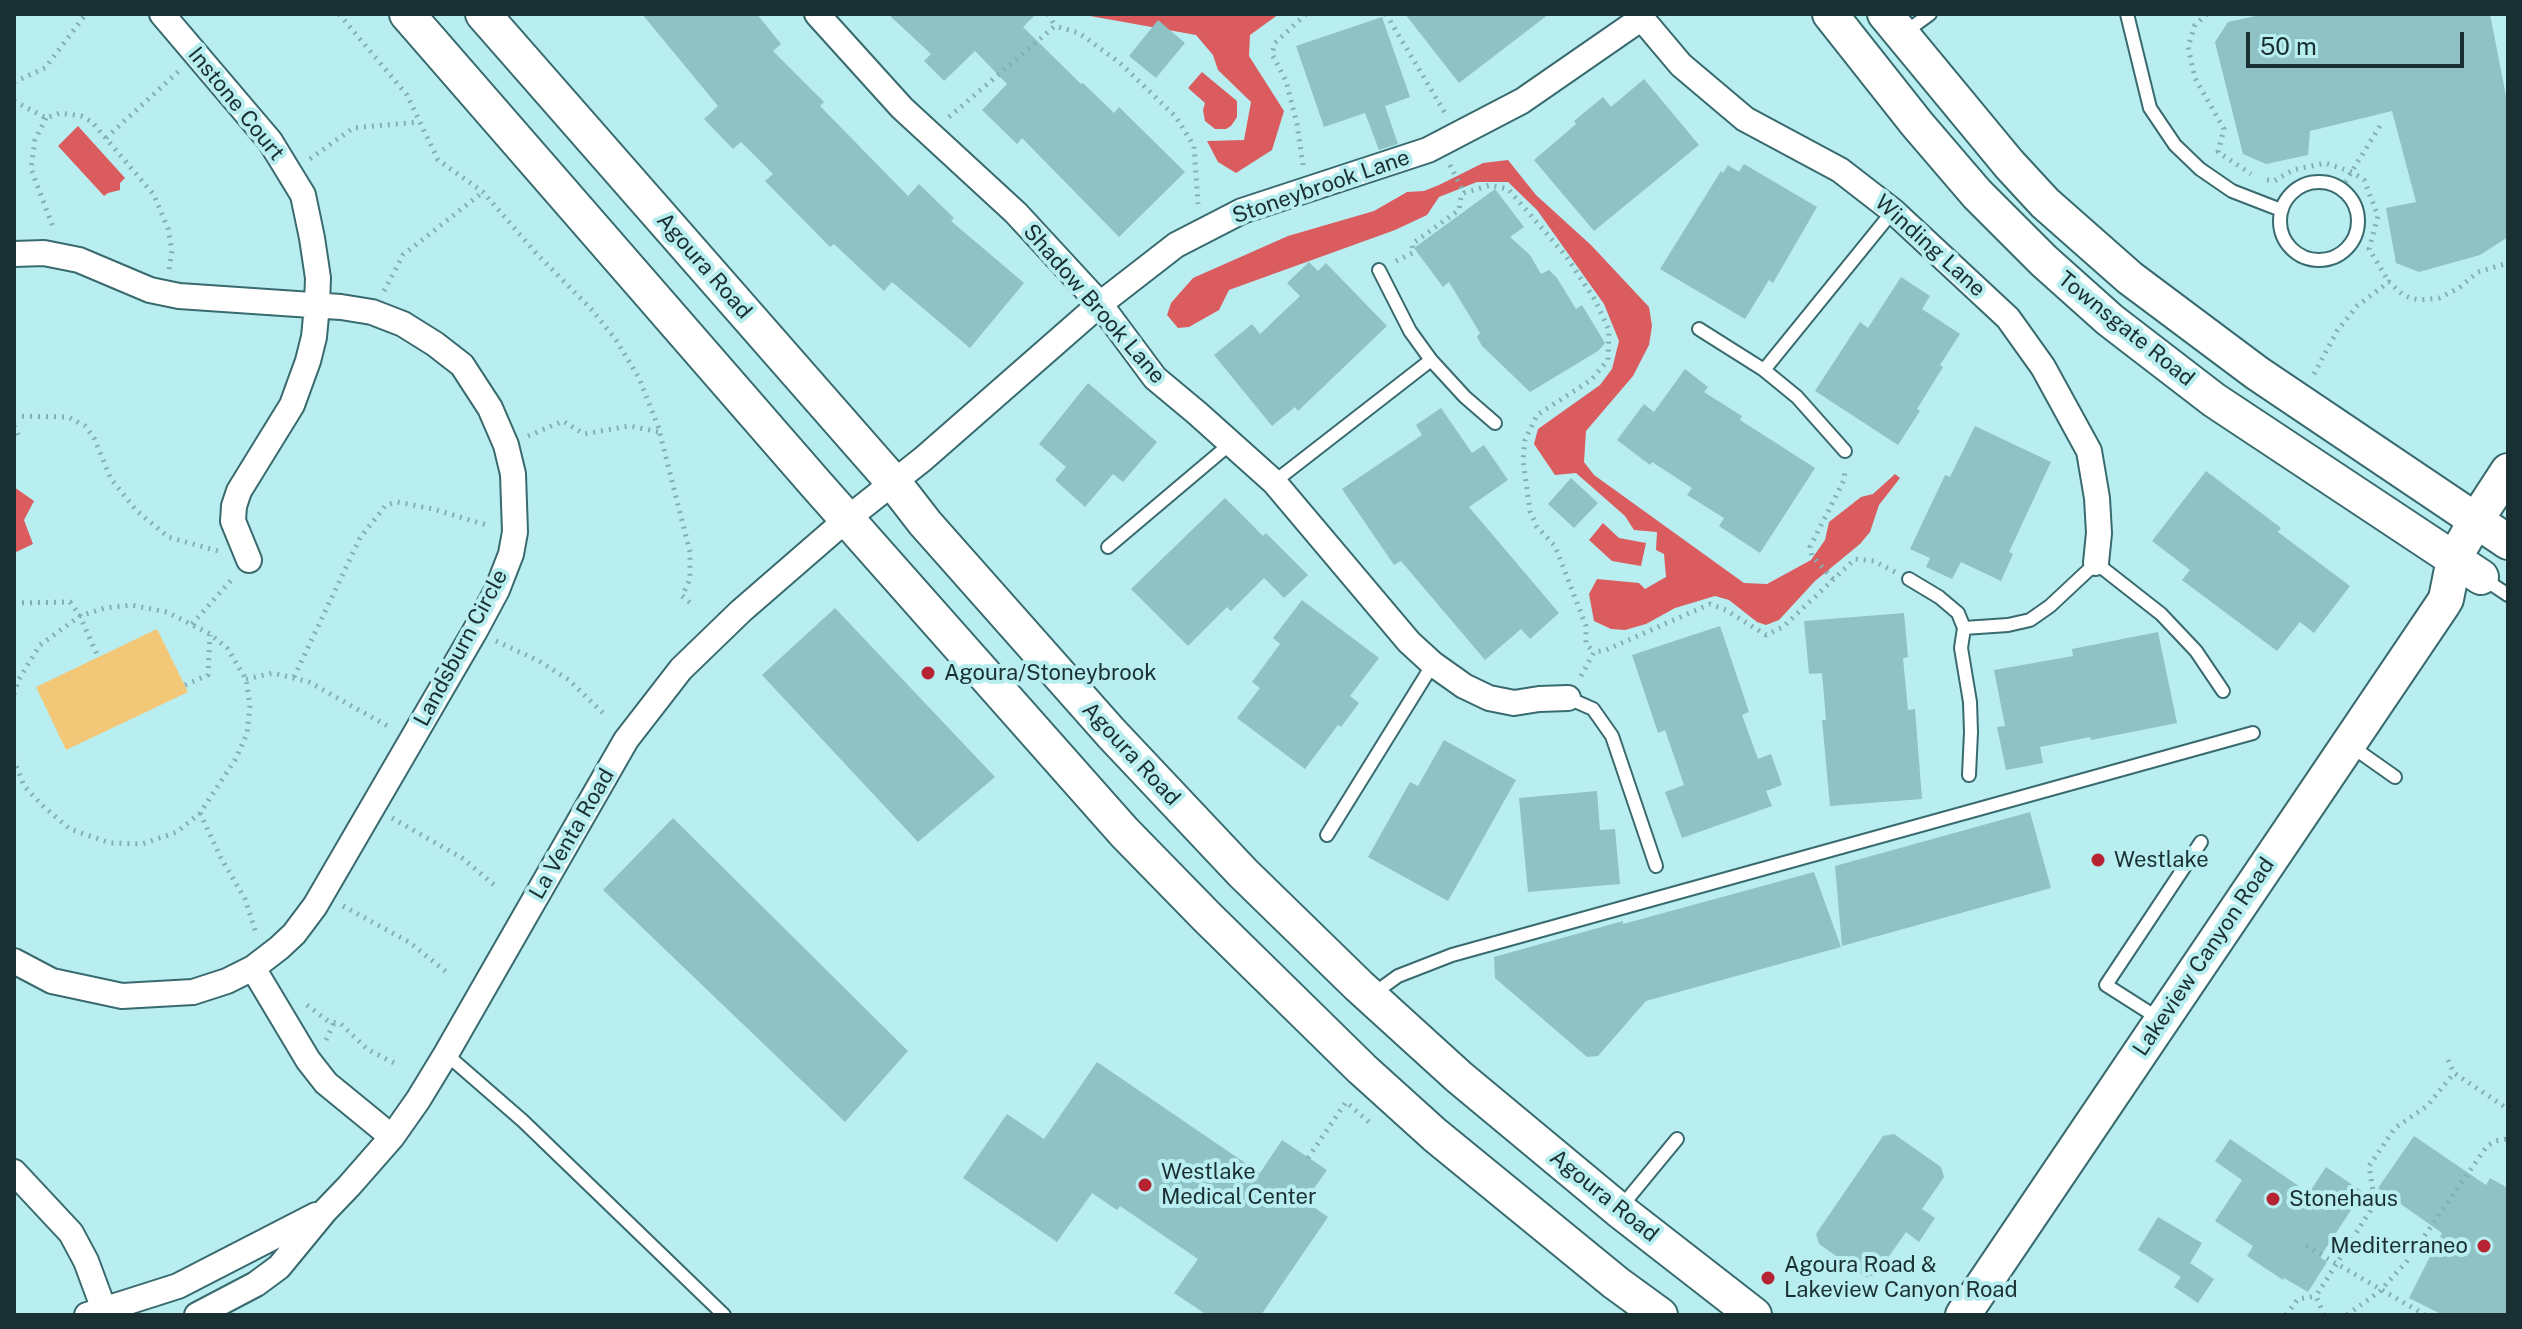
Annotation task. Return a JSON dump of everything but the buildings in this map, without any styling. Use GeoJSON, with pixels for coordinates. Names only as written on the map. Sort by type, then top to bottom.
{"type":"FeatureCollection","features":[{"type":"Feature","properties":{"kind":"main road","name":"Agoura Road"},"geometry":{"type":"LineString","coordinates":[[407,14],[870,501],[925,523],[1111,733],[1243,873],[1459,1077],[1619,1210],[1754,1315]]}},
{"type":"Feature","properties":{"kind":"main road","name":"Agoura Road"},"geometry":{"type":"LineString","coordinates":[[483,14],[870,501],[1124,832],[1294,1003],[1435,1135],[1616,1283],[1660,1315]]}},
{"type":"Feature","properties":{"kind":"main road","name":"Townsgate Road"},"geometry":{"type":"LineString","coordinates":[[1830,14],[1977,194],[2044,261],[2110,320],[2214,400],[2481,577]]}},
{"type":"Feature","properties":{"kind":"main road"},"geometry":{"type":"LineString","coordinates":[[1855,14],[1868,30],[1886,41],[1893,25]]}},
{"type":"Feature","properties":{"kind":"main road","name":"Townsgate Road"},"geometry":{"type":"LineString","coordinates":[[1893,25],[2045,203],[2130,278],[2257,373],[2476,520],[2508,545]]}},
{"type":"Feature","properties":{"kind":"main road","name":"Lakeview Canyon Road"},"geometry":{"type":"LineString","coordinates":[[1963,1315],[2446,599],[2481,577],[2476,520],[2508,471]]}},
{"type":"Feature","properties":{"kind":"main road"},"geometry":{"type":"LineString","coordinates":[[2481,577],[2508,545]]}},
{"type":"Feature","properties":{"kind":"street","name":"Instone Court"},"geometry":{"type":"LineString","coordinates":[[162,14],[270,141],[303,195],[312,238],[318,278],[314,337],[292,405],[239,491],[234,506],[233,521],[249,560]]}},
{"type":"Feature","properties":{"kind":"street","name":"Shadow Brook Lane"},"geometry":{"type":"LineString","coordinates":[[817,14],[902,108],[1016,213],[1100,304],[1155,378],[1274,482],[1409,642],[1433,664],[1464,686],[1489,698],[1514,703],[1568,698]]}},
{"type":"Feature","properties":{"kind":"street","name":"Stoneybrook Lane"},"geometry":{"type":"LineString","coordinates":[[870,501],[1100,304],[1176,245],[1242,211],[1428,150],[1522,101],[1644,15]]}},
{"type":"Feature","properties":{"kind":"street","name":"Winding Lane"},"geometry":{"type":"LineString","coordinates":[[1644,15],[1681,65],[1745,119],[1840,170],[1893,211],[2008,318],[2043,367],[2089,451],[2097,498],[2099,533],[2096,563]]}},
{"type":"Feature","properties":{"kind":"street","name":"Landsburn Circle"},"geometry":{"type":"LineString","coordinates":[[14,254],[44,253],[79,260],[150,290],[179,296],[317,305],[372,312],[403,324],[462,365],[490,408],[506,445],[513,474],[515,532],[511,554],[497,590],[475,631],[321,893],[294,934],[279,948],[253,968],[227,981],[193,992],[122,996],[52,981],[14,961]]}},
{"type":"Feature","properties":{"kind":"street","name":"La Venta Road"},"geometry":{"type":"LineString","coordinates":[[197,1315],[256,1284],[279,1267],[392,1137],[446,1054],[626,740],[681,669],[741,611],[870,501]]}},
{"type":"Feature","properties":{"kind":"street"},"geometry":{"type":"LineString","coordinates":[[253,968],[308,1060],[326,1083],[392,1137]]}},
{"type":"Feature","properties":{"kind":"street"},"geometry":{"type":"LineString","coordinates":[[14,1172],[71,1233],[86,1261],[99,1313]]}},
{"type":"Feature","properties":{"kind":"street","name":"La Venta Road"},"geometry":{"type":"LineString","coordinates":[[99,1313],[178,1286],[325,1211]]}},
{"type":"Feature","properties":{"kind":"lane"},"geometry":{"type":"LineString","coordinates":[[1893,25],[1930,14]]}},
{"type":"Feature","properties":{"kind":"lane"},"geometry":{"type":"LineString","coordinates":[[2127,14],[2150,108],[2175,145],[2200,169],[2232,191],[2281,210]]}},
{"type":"Feature","properties":{"kind":"lane"},"geometry":{"type":"LineString","coordinates":[[2321,182],[2341,189],[2353,202],[2358,215],[2353,240],[2345,250],[2334,256],[2311,260],[2288,245],[2282,234],[2281,210],[2296,189],[2308,183],[2321,182]]}},
{"type":"Feature","properties":{"kind":"lane"},"geometry":{"type":"LineString","coordinates":[[1764,370],[1893,211]]}},
{"type":"Feature","properties":{"kind":"lane"},"geometry":{"type":"LineString","coordinates":[[1379,270],[1410,331],[1431,360],[1465,397],[1495,423]]}},
{"type":"Feature","properties":{"kind":"lane"},"geometry":{"type":"LineString","coordinates":[[1699,329],[1764,370],[1797,397],[1845,451]]}},
{"type":"Feature","properties":{"kind":"lane"},"geometry":{"type":"LineString","coordinates":[[1274,482],[1431,360]]}},
{"type":"Feature","properties":{"kind":"lane"},"geometry":{"type":"LineString","coordinates":[[1108,547],[1230,444]]}},
{"type":"Feature","properties":{"kind":"lane"},"geometry":{"type":"LineString","coordinates":[[1964,628],[2030,620],[2050,606],[2096,563],[2161,614],[2196,651],[2223,691]]}},
{"type":"Feature","properties":{"kind":"lane"},"geometry":{"type":"LineString","coordinates":[[1909,579],[1958,613],[1964,628],[1961,648],[1970,702],[1969,775]]}},
{"type":"Feature","properties":{"kind":"lane"},"geometry":{"type":"LineString","coordinates":[[1327,835],[1433,664]]}},
{"type":"Feature","properties":{"kind":"lane"},"geometry":{"type":"LineString","coordinates":[[1568,698],[1593,709],[1612,736],[1656,866]]}},
{"type":"Feature","properties":{"kind":"lane"},"geometry":{"type":"LineString","coordinates":[[1371,996],[1398,976],[1452,955],[2253,733]]}},
{"type":"Feature","properties":{"kind":"lane"},"geometry":{"type":"LineString","coordinates":[[2348,745],[2395,777]]}},
{"type":"Feature","properties":{"kind":"lane"},"geometry":{"type":"LineString","coordinates":[[2162,1020],[2106,985],[2201,842]]}},
{"type":"Feature","properties":{"kind":"lane"},"geometry":{"type":"LineString","coordinates":[[446,1054],[523,1121],[724,1315]]}},
{"type":"Feature","properties":{"kind":"lane"},"geometry":{"type":"LineString","coordinates":[[1619,1210],[1677,1139]]}},
{"type":"Feature","properties":{"kind":"path"},"geometry":{"type":"LineString","coordinates":[[14,82],[45,68],[86,14]]}},
{"type":"Feature","properties":{"kind":"path"},"geometry":{"type":"LineString","coordinates":[[339,14],[407,95],[438,160],[483,192],[536,253],[593,311],[616,340],[639,378],[660,432],[690,552],[690,579],[682,596],[693,605]]}},
{"type":"Feature","properties":{"kind":"path"},"geometry":{"type":"LineString","coordinates":[[1048,14],[1055,26],[1079,33],[1110,55],[1176,117],[1194,146],[1199,233]]}},
{"type":"Feature","properties":{"kind":"path"},"geometry":{"type":"LineString","coordinates":[[1306,14],[1275,43],[1272,54],[1286,81],[1297,124],[1307,190]]}},
{"type":"Feature","properties":{"kind":"path"},"geometry":{"type":"LineString","coordinates":[[1386,14],[1458,134]]}},
{"type":"Feature","properties":{"kind":"path"},"geometry":{"type":"LineString","coordinates":[[2207,14],[2195,25],[2188,47],[2195,78],[2224,129],[2218,152],[2258,179],[2274,181],[2293,170],[2325,163],[2352,172],[2364,180],[2378,216],[2369,249],[2389,282],[2410,298],[2439,298],[2459,288],[2478,272],[2508,263]]}},
{"type":"Feature","properties":{"kind":"path"},"geometry":{"type":"LineString","coordinates":[[929,132],[1055,26]]}},
{"type":"Feature","properties":{"kind":"path"},"geometry":{"type":"LineString","coordinates":[[106,138],[197,54]]}},
{"type":"Feature","properties":{"kind":"path"},"geometry":{"type":"LineString","coordinates":[[14,101],[46,118]]}},
{"type":"Feature","properties":{"kind":"path"},"geometry":{"type":"LineString","coordinates":[[44,253],[53,227],[31,169],[35,140],[46,118],[60,113],[81,116],[92,122],[154,195],[168,229],[172,251],[165,293]]}},
{"type":"Feature","properties":{"kind":"path"},"geometry":{"type":"LineString","coordinates":[[2341,189],[2383,121]]}},
{"type":"Feature","properties":{"kind":"path"},"geometry":{"type":"LineString","coordinates":[[290,173],[353,128],[419,122]]}},
{"type":"Feature","properties":{"kind":"path"},"geometry":{"type":"LineString","coordinates":[[1379,270],[1413,253],[1412,244],[1459,210],[1463,191],[1453,171]]}},
{"type":"Feature","properties":{"kind":"path"},"geometry":{"type":"LineString","coordinates":[[1463,191],[1490,185],[1508,189],[1566,256],[1595,300],[1609,330],[1608,360],[1591,380],[1537,415],[1525,440],[1523,460],[1530,511],[1537,527],[1555,546],[1586,626],[1586,644],[1594,652]]}},
{"type":"Feature","properties":{"kind":"path"},"geometry":{"type":"LineString","coordinates":[[372,312],[403,255],[483,192]]}},
{"type":"Feature","properties":{"kind":"path"},"geometry":{"type":"LineString","coordinates":[[2314,374],[2337,331],[2357,306],[2389,282]]}},
{"type":"Feature","properties":{"kind":"path"},"geometry":{"type":"LineString","coordinates":[[14,416],[68,417],[85,426],[94,438],[111,479],[136,510],[168,537],[249,560],[192,624]]}},
{"type":"Feature","properties":{"kind":"path"},"geometry":{"type":"LineString","coordinates":[[506,445],[563,421],[584,434],[629,426],[660,432]]}},
{"type":"Feature","properties":{"kind":"path"},"geometry":{"type":"LineString","coordinates":[[14,426],[18,435]]}},
{"type":"Feature","properties":{"kind":"path"},"geometry":{"type":"LineString","coordinates":[[1831,577],[1812,556],[1810,547],[1844,480],[1845,451]]}},
{"type":"Feature","properties":{"kind":"path"},"geometry":{"type":"LineString","coordinates":[[294,677],[360,538],[386,505],[397,502],[433,509],[456,518],[515,532]]}},
{"type":"Feature","properties":{"kind":"path"},"geometry":{"type":"LineString","coordinates":[[1594,652],[1606,650],[1710,604],[1726,610],[1766,635],[1783,627],[1831,577],[1855,559],[1874,561],[1909,579]]}},
{"type":"Feature","properties":{"kind":"path"},"geometry":{"type":"LineString","coordinates":[[14,603],[67,600],[80,616],[98,657]]}},
{"type":"Feature","properties":{"kind":"path"},"geometry":{"type":"LineString","coordinates":[[14,694],[19,679],[40,645],[80,616],[105,608],[131,605],[167,612],[210,634],[227,648],[246,679],[250,705],[247,734],[235,760],[200,813],[177,832],[142,844],[110,843],[70,829],[24,786],[14,760]]}},
{"type":"Feature","properties":{"kind":"path"},"geometry":{"type":"LineString","coordinates":[[475,631],[539,661],[569,680],[604,714]]}},
{"type":"Feature","properties":{"kind":"path"},"geometry":{"type":"LineString","coordinates":[[185,685],[208,675],[210,634]]}},
{"type":"Feature","properties":{"kind":"path"},"geometry":{"type":"LineString","coordinates":[[1568,698],[1594,652]]}},
{"type":"Feature","properties":{"kind":"path"},"geometry":{"type":"LineString","coordinates":[[246,679],[273,673],[309,682],[411,740]]}},
{"type":"Feature","properties":{"kind":"path"},"geometry":{"type":"LineString","coordinates":[[373,807],[462,858],[498,888]]}},
{"type":"Feature","properties":{"kind":"path"},"geometry":{"type":"LineString","coordinates":[[321,893],[409,942],[449,974]]}},
{"type":"Feature","properties":{"kind":"path"},"geometry":{"type":"LineString","coordinates":[[2448,1060],[2454,1073],[2508,1109]]}},
{"type":"Feature","properties":{"kind":"path"},"geometry":{"type":"LineString","coordinates":[[2286,1315],[2298,1299],[2316,1296],[2370,1211],[2374,1197],[2369,1166],[2395,1128],[2427,1106],[2454,1073]]}},
{"type":"Feature","properties":{"kind":"path"},"geometry":{"type":"LineString","coordinates":[[1308,1158],[1346,1102],[1379,1130]]}},
{"type":"Feature","properties":{"kind":"path"},"geometry":{"type":"LineString","coordinates":[[2347,1315],[2380,1291],[2407,1261],[2487,1146],[2508,1139]]}},
{"type":"Feature","properties":{"kind":"path"},"geometry":{"type":"LineString","coordinates":[[2306,1246],[2425,1315]]}},
{"type":"Feature","properties":{"kind":"path"},"geometry":{"type":"LineString","coordinates":[[2316,1296],[2324,1315]]}},
{"type":"Feature","properties":{"kind":"shaded area"},"geometry":{"type":"Polygon","coordinates":[[[1079,14],[1279,14],[1250,35],[1249,56],[1284,111],[1272,150],[1236,173],[1218,162],[1207,141],[1244,140],[1251,102],[1218,70],[1213,55],[1196,35],[1079,14]]]}},
{"type":"Feature","properties":{"kind":"shaded area"},"geometry":{"type":"Polygon","coordinates":[[[1202,72],[1237,101],[1237,117],[1226,129],[1215,129],[1205,121],[1205,103],[1188,88],[1202,72]]]}},
{"type":"Feature","properties":{"kind":"shaded area"},"geometry":{"type":"Polygon","coordinates":[[[78,126],[125,178],[120,183],[120,190],[104,196],[58,146],[78,126]]]}},
{"type":"Feature","properties":{"kind":"shaded area"},"geometry":{"type":"Polygon","coordinates":[[[1508,160],[1536,195],[1591,245],[1649,307],[1652,326],[1649,345],[1633,376],[1586,431],[1584,462],[1594,475],[1744,583],[1767,584],[1811,560],[1825,540],[1829,522],[1861,497],[1873,494],[1895,474],[1900,478],[1879,505],[1870,532],[1860,544],[1815,581],[1779,620],[1766,625],[1757,622],[1729,600],[1715,596],[1675,608],[1646,624],[1625,630],[1611,629],[1594,621],[1589,594],[1597,579],[1639,583],[1645,589],[1666,577],[1664,554],[1656,550],[1657,532],[1634,530],[1625,516],[1576,473],[1555,475],[1534,444],[1538,429],[1600,385],[1612,369],[1619,341],[1604,304],[1537,210],[1508,182],[1477,182],[1439,197],[1427,215],[1395,230],[1229,290],[1219,310],[1189,327],[1178,328],[1167,315],[1171,303],[1193,278],[1288,236],[1374,211],[1407,192],[1424,191],[1483,163],[1508,160]]]}},
{"type":"Feature","properties":{"kind":"shaded area"},"geometry":{"type":"Polygon","coordinates":[[[14,487],[34,501],[24,520],[33,544],[14,553],[14,487]]]}},
{"type":"Feature","properties":{"kind":"shaded area"},"geometry":{"type":"Polygon","coordinates":[[[1603,523],[1619,538],[1646,543],[1641,566],[1612,561],[1589,540],[1603,523]]]}},
{"type":"Feature","properties":{"kind":"shaded area"},"geometry":{"type":"Polygon","coordinates":[[[157,629],[188,692],[66,750],[36,687],[157,629]]]}},
{"type":"Feature","properties":{"kind":"place","name":"Agoura/Stoneybrook"},"geometry":{"type":"Point","coordinates":[928,673]}},
{"type":"Feature","properties":{"kind":"place","name":"Westlake"},"geometry":{"type":"Point","coordinates":[2098,860]}},
{"type":"Feature","properties":{"kind":"place","name":"Westlake Medical Center"},"geometry":{"type":"Point","coordinates":[1145,1185]}},
{"type":"Feature","properties":{"kind":"place","name":"Stonehaus"},"geometry":{"type":"Point","coordinates":[2273,1199]}},
{"type":"Feature","properties":{"kind":"place","name":"Mediterraneo"},"geometry":{"type":"Point","coordinates":[2484,1246]}},
{"type":"Feature","properties":{"kind":"place","name":"Agoura Road & Lakeview Canyon Road"},"geometry":{"type":"Point","coordinates":[1768,1278]}}]}
